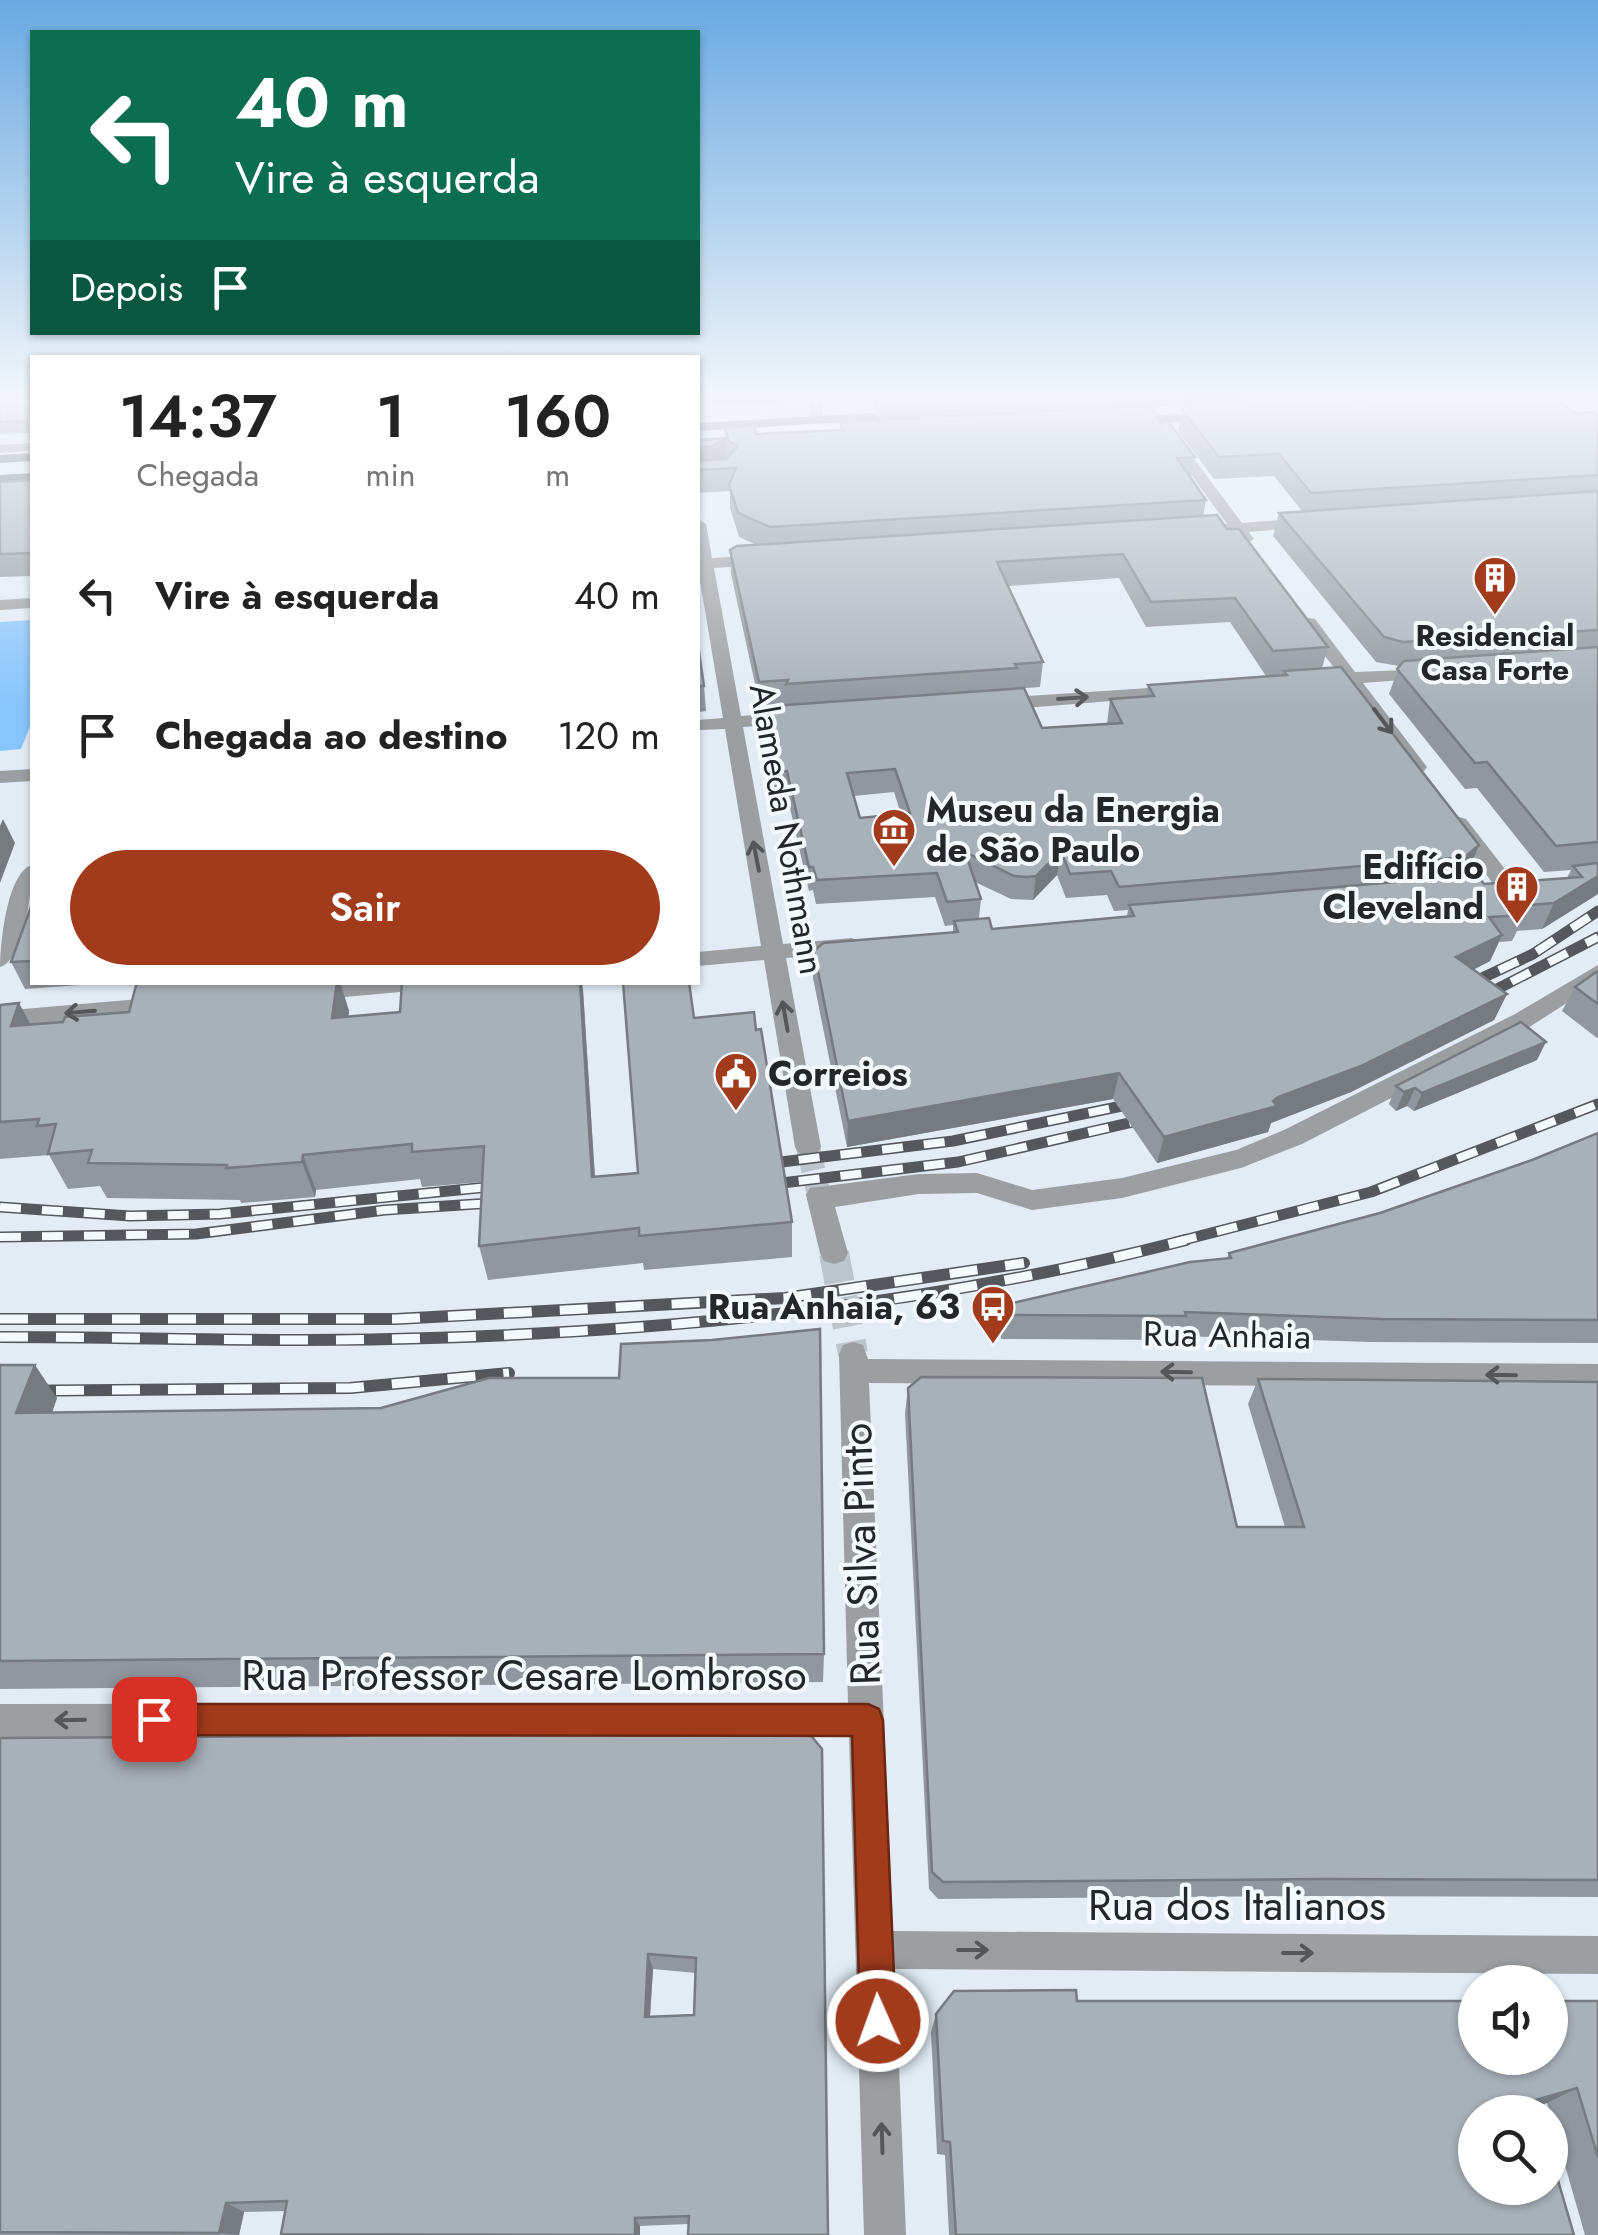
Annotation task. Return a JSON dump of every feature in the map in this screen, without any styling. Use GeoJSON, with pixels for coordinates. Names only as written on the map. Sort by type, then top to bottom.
{"type":"FeatureCollection","features":[{"type":"Feature","properties":{"kind":"street"},"geometry":{"type":"LineString","coordinates":[[1217,500],[1257,553]]}},
{"type":"Feature","properties":{"kind":"street"},"geometry":{"type":"LineString","coordinates":[[1180,532],[1329,522]]}},
{"type":"Feature","properties":{"kind":"street"},"geometry":{"type":"LineString","coordinates":[[701,564],[788,558]]}},
{"type":"Feature","properties":{"kind":"street","name":"Alameda Nothmann"},"geometry":{"type":"LineString","coordinates":[[701,564],[808,1146]]}},
{"type":"Feature","properties":{"kind":"street"},"geometry":{"type":"LineString","coordinates":[[1292,600],[1428,781]]}},
{"type":"Feature","properties":{"kind":"street"},"geometry":{"type":"LineString","coordinates":[[0,605],[30,603]]}},
{"type":"Feature","properties":{"kind":"street"},"geometry":{"type":"LineString","coordinates":[[1290,682],[1450,672]]}},
{"type":"Feature","properties":{"kind":"street"},"geometry":{"type":"LineString","coordinates":[[978,705],[1193,690]]}},
{"type":"Feature","properties":{"kind":"street"},"geometry":{"type":"LineString","coordinates":[[700,726],[821,716]]}},
{"type":"Feature","properties":{"kind":"street"},"geometry":{"type":"LineString","coordinates":[[0,778],[30,775]]}},
{"type":"Feature","properties":{"kind":"street"},"geometry":{"type":"LineString","coordinates":[[1451,812],[1496,888],[1534,884]]}},
{"type":"Feature","properties":{"kind":"street"},"geometry":{"type":"LineString","coordinates":[[0,960],[30,877]]}},
{"type":"Feature","properties":{"kind":"street"},"geometry":{"type":"LineString","coordinates":[[700,958],[870,943]]}},
{"type":"Feature","properties":{"kind":"street"},"geometry":{"type":"LineString","coordinates":[[834,1253],[820,1197],[919,1184],[977,1184],[1032,1200],[1122,1188],[1241,1158],[1522,1020],[1598,973]]}},
{"type":"Feature","properties":{"kind":"street"},"geometry":{"type":"LineString","coordinates":[[286,994],[363,985]]}},
{"type":"Feature","properties":{"kind":"street"},"geometry":{"type":"LineString","coordinates":[[0,1019],[189,1003]]}},
{"type":"Feature","properties":{"kind":"street","name":"Rua Anhaia"},"geometry":{"type":"LineString","coordinates":[[854,1362],[1598,1376]]}},
{"type":"Feature","properties":{"kind":"street","name":"Rua Silva Pinto"},"geometry":{"type":"LineString","coordinates":[[854,1362],[885,2235]]}},
{"type":"Feature","properties":{"kind":"street","name":"Rua Professor Cesare Lombroso"},"geometry":{"type":"LineString","coordinates":[[0,1721],[868,1720]]}},
{"type":"Feature","properties":{"kind":"street","name":"Rua dos Italianos"},"geometry":{"type":"LineString","coordinates":[[876,1950],[1598,1955]]}},
{"type":"Feature","properties":{"kind":"shaded area"},"geometry":{"type":"Polygon","coordinates":[[[30,620],[30,726],[21,749],[0,751],[0,622],[30,620]]]}},
{"type":"Feature","properties":{"kind":"building"},"geometry":{"type":"Polygon","coordinates":[[[0,500],[30,500],[30,553],[0,554],[0,500]]]}},
{"type":"Feature","properties":{"kind":"building"},"geometry":{"type":"Polygon","coordinates":[[[734,500],[1201,500],[770,527],[738,513],[734,500]]]}},
{"type":"Feature","properties":{"kind":"building"},"geometry":{"type":"Polygon","coordinates":[[[1463,500],[1598,500],[1598,630],[1403,642],[1384,637],[1279,513],[1463,500]]]}},
{"type":"Feature","properties":{"kind":"building"},"geometry":{"type":"Polygon","coordinates":[[[1217,515],[1227,529],[1239,529],[1328,647],[1273,651],[1235,598],[1151,602],[1123,554],[997,562],[1043,662],[1015,664],[1017,668],[786,684],[788,680],[759,682],[730,550],[737,546],[1217,515]]]}},
{"type":"Feature","properties":{"kind":"building"},"geometry":{"type":"Polygon","coordinates":[[[1598,647],[1598,842],[1556,846],[1487,762],[1475,763],[1397,669],[1404,661],[1598,647]]]}},
{"type":"Feature","properties":{"kind":"building"},"geometry":{"type":"Polygon","coordinates":[[[1341,667],[1479,845],[1465,857],[1119,887],[1111,871],[1070,874],[1061,851],[1036,876],[1027,877],[1014,876],[965,852],[981,899],[947,902],[937,873],[817,880],[813,867],[809,867],[787,771],[776,772],[764,717],[772,706],[1024,688],[1042,728],[1122,723],[1110,699],[1154,696],[1148,685],[1287,675],[1284,671],[1341,667]],[[895,769],[847,773],[860,818],[910,813],[895,769]]]}},
{"type":"Feature","properties":{"kind":"building"},"geometry":{"type":"Polygon","coordinates":[[[1598,863],[1598,876],[1554,903],[1518,906],[1524,915],[1489,917],[1502,935],[1456,957],[1507,994],[1361,1066],[1278,1097],[1273,1101],[1277,1106],[1164,1137],[1119,1073],[848,1121],[814,951],[823,943],[958,932],[954,921],[989,918],[992,929],[1134,916],[1129,905],[1477,875],[1484,884],[1582,877],[1573,866],[1598,863]]]}},
{"type":"Feature","properties":{"kind":"building"},"geometry":{"type":"Polygon","coordinates":[[[30,910],[30,961],[11,962],[30,910]]]}},
{"type":"Feature","properties":{"kind":"building"},"geometry":{"type":"Polygon","coordinates":[[[1598,972],[1598,1004],[1575,987],[1598,972]]]}},
{"type":"Feature","properties":{"kind":"building"},"geometry":{"type":"Polygon","coordinates":[[[136,985],[337,985],[332,1018],[400,1012],[402,985],[580,985],[592,1177],[638,1173],[623,985],[689,985],[694,1018],[754,1012],[756,1030],[761,1029],[792,1222],[639,1236],[639,1228],[479,1246],[484,1146],[412,1152],[412,1144],[303,1155],[302,1162],[226,1168],[227,1165],[88,1163],[92,1150],[48,1154],[56,1124],[37,1126],[39,1119],[0,1122],[0,1005],[19,1003],[11,1026],[129,1012],[136,985]]]}},
{"type":"Feature","properties":{"kind":"building"},"geometry":{"type":"Polygon","coordinates":[[[1521,1022],[1546,1042],[1422,1093],[1415,1088],[1404,1092],[1396,1086],[1521,1022]]]}},
{"type":"Feature","properties":{"kind":"building"},"geometry":{"type":"Polygon","coordinates":[[[1598,1133],[1598,1320],[1383,1319],[1185,1312],[1186,1316],[1005,1315],[1004,1305],[1190,1262],[1231,1258],[1229,1253],[1380,1213],[1598,1133]]]}},
{"type":"Feature","properties":{"kind":"building"},"geometry":{"type":"Polygon","coordinates":[[[820,1329],[824,1654],[0,1661],[0,1365],[35,1365],[16,1413],[381,1408],[489,1378],[619,1378],[621,1344],[820,1329]]]}},
{"type":"Feature","properties":{"kind":"building"},"geometry":{"type":"Polygon","coordinates":[[[921,1377],[1202,1378],[1237,1527],[1304,1527],[1258,1379],[1598,1382],[1598,1880],[943,1882],[932,1872],[908,1388],[921,1377]]]}},
{"type":"Feature","properties":{"kind":"building"},"geometry":{"type":"Polygon","coordinates":[[[416,1730],[808,1732],[822,1749],[828,2235],[688,2235],[689,2216],[635,2218],[635,2235],[281,2234],[287,2201],[226,2203],[219,2233],[0,2232],[0,1738],[415,1734],[416,1730]],[[648,1954],[645,2017],[694,2015],[696,1958],[648,1954]]]}},
{"type":"Feature","properties":{"kind":"building"},"geometry":{"type":"Polygon","coordinates":[[[1076,1990],[1077,2001],[1458,2001],[1458,2075],[1568,2075],[1568,2001],[1598,2001],[1598,2157],[1577,2088],[1552,2095],[1458,2095],[1458,2205],[1565,2205],[1574,2235],[956,2235],[950,2142],[943,2141],[936,2014],[954,1991],[1076,1990]]]}},
{"type":"Feature","properties":{"kind":"tunnel"},"geometry":{"type":"LineString","coordinates":[[808,1147],[819,1195]]}},
{"type":"Feature","properties":{"kind":"tunnel"},"geometry":{"type":"LineString","coordinates":[[834,1253],[853,1354]]}},
{"type":"Feature","properties":{"kind":"railway"},"geometry":{"type":"LineString","coordinates":[[1461,988],[1533,954],[1598,911]]}},
{"type":"Feature","properties":{"kind":"railway"},"geometry":{"type":"LineString","coordinates":[[1474,1001],[1598,937]]}},
{"type":"Feature","properties":{"kind":"railway"},"geometry":{"type":"LineString","coordinates":[[757,1165],[953,1141],[1146,1101]]}},
{"type":"Feature","properties":{"kind":"railway"},"geometry":{"type":"LineString","coordinates":[[1176,1242],[1371,1192],[1598,1104]]}},
{"type":"Feature","properties":{"kind":"railway"},"geometry":{"type":"LineString","coordinates":[[757,1186],[958,1162],[1155,1117]]}},
{"type":"Feature","properties":{"kind":"railway"},"geometry":{"type":"LineString","coordinates":[[0,1207],[130,1216],[220,1214],[508,1185]]}},
{"type":"Feature","properties":{"kind":"railway"},"geometry":{"type":"LineString","coordinates":[[0,1237],[196,1234],[385,1210],[507,1202]]}},
{"type":"Feature","properties":{"kind":"railway"},"geometry":{"type":"LineString","coordinates":[[0,1337],[377,1339],[621,1328],[906,1297],[1000,1281],[1186,1240]]}},
{"type":"Feature","properties":{"kind":"railway"},"geometry":{"type":"LineString","coordinates":[[0,1319],[396,1319],[785,1298],[1024,1263]]}},
{"type":"Feature","properties":{"kind":"railway"},"geometry":{"type":"LineString","coordinates":[[0,1391],[350,1388],[509,1373]]}},
{"type":"Feature","properties":{"kind":"place","name":"Residencial Casa Forte"},"geometry":{"type":"Point","coordinates":[1495,616]}},
{"type":"Feature","properties":{"kind":"place","name":"Museu da Energia de São Paulo"},"geometry":{"type":"Point","coordinates":[894,868]}},
{"type":"Feature","properties":{"kind":"place","name":"Edifício Cleveland"},"geometry":{"type":"Point","coordinates":[1517,925]}},
{"type":"Feature","properties":{"kind":"place","name":"Correios"},"geometry":{"type":"Point","coordinates":[736,1112]}},
{"type":"Feature","properties":{"kind":"place","name":"Rua Anhaia, 63"},"geometry":{"type":"Point","coordinates":[993,1345]}},
{"type":"Feature","properties":{"kind":"route"},"geometry":{"type":"LineString","coordinates":[[154,1719],[868,1720],[878,2021]]}}]}
